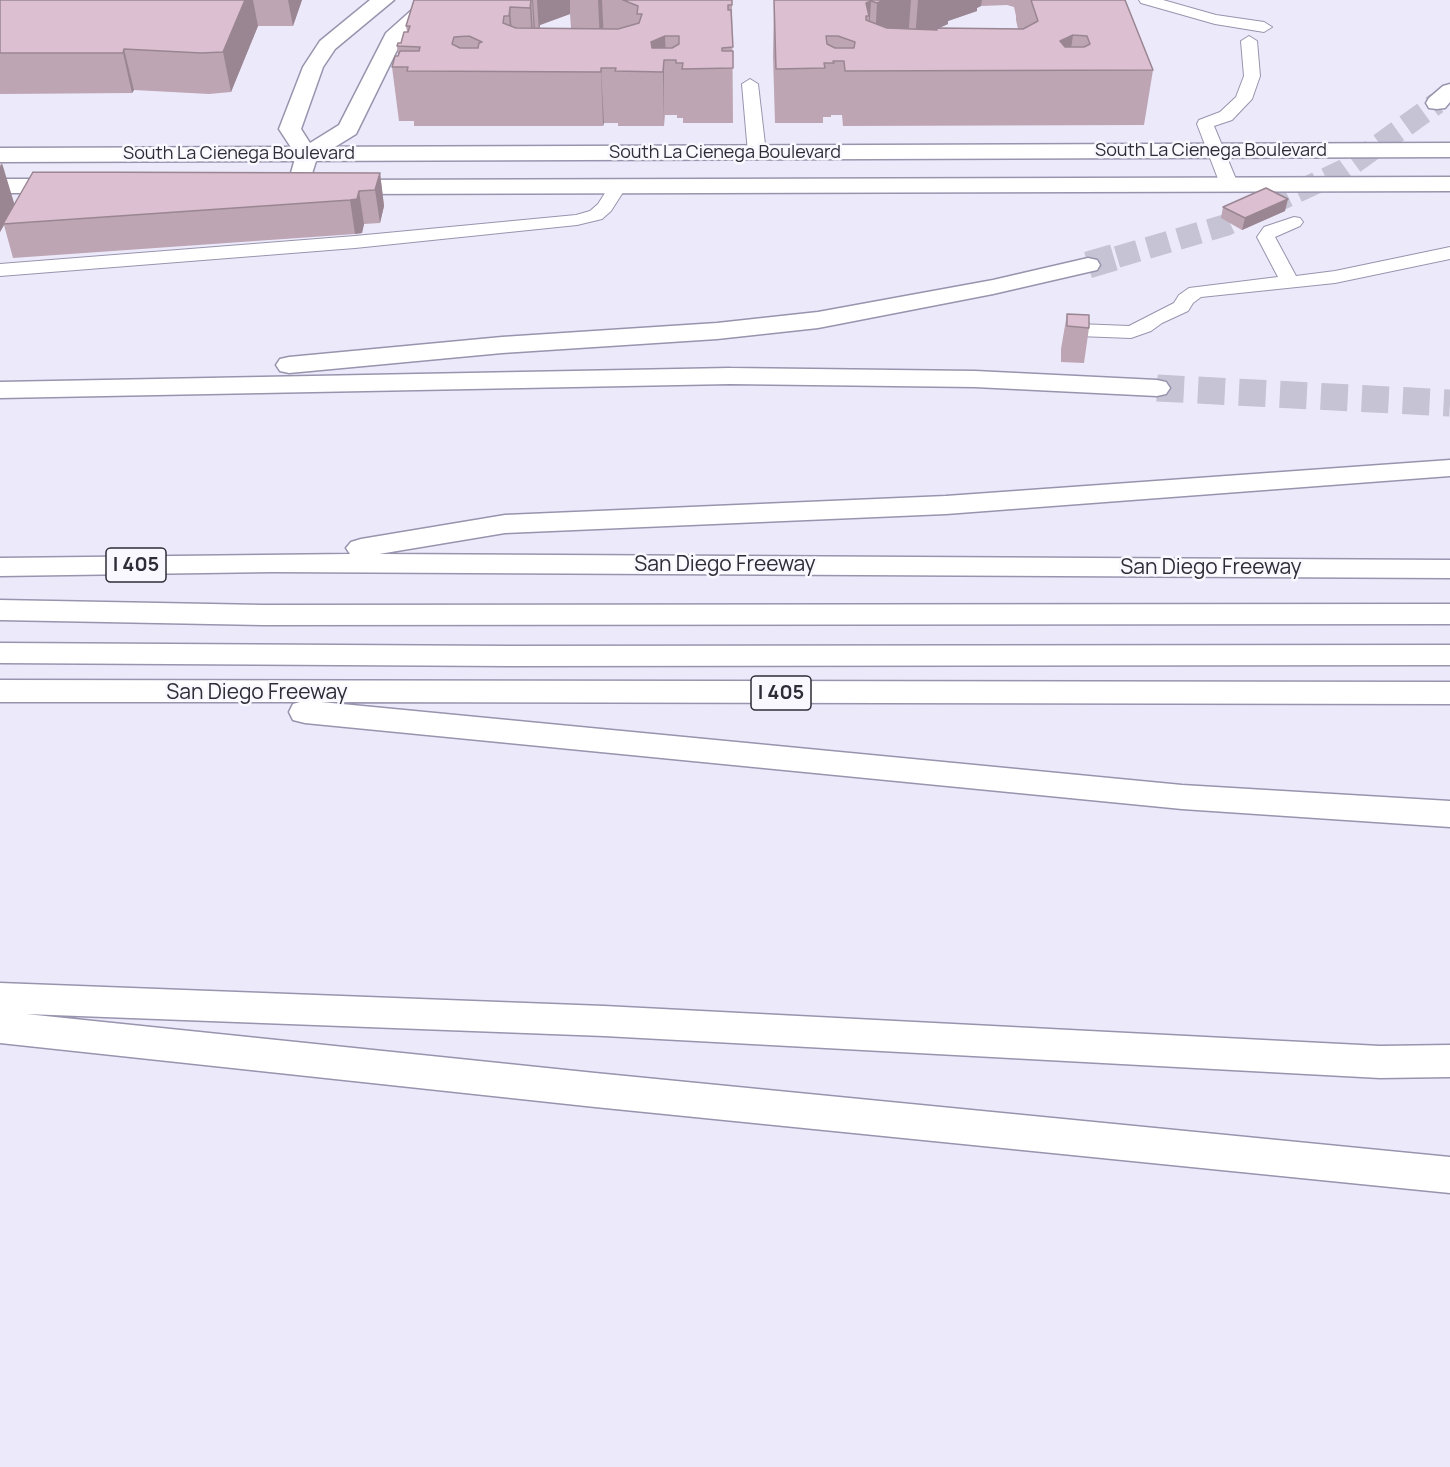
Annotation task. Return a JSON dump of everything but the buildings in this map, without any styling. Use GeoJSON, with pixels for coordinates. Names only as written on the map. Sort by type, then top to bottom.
{"type":"FeatureCollection","features":[{"type":"Feature","properties":{"kind":"main road"},"geometry":{"type":"LineString","coordinates":[[307,154],[290,129],[313,67],[327,45],[373,6],[384,0]]}},
{"type":"Feature","properties":{"kind":"main road"},"geometry":{"type":"LineString","coordinates":[[298,187],[307,154],[348,129],[393,37],[434,0]]}},
{"type":"Feature","properties":{"kind":"main road","name":"South La Cienega Boulevard"},"geometry":{"type":"LineString","coordinates":[[0,155],[1450,150]]}},
{"type":"Feature","properties":{"kind":"main road","name":"South La Cienega Boulevard"},"geometry":{"type":"LineString","coordinates":[[275,187],[1450,184]]}},
{"type":"Feature","properties":{"kind":"main road"},"geometry":{"type":"LineString","coordinates":[[0,186],[92,186]]}},
{"type":"Feature","properties":{"kind":"main road"},"geometry":{"type":"LineString","coordinates":[[33,390],[502,345],[717,331],[818,320],[982,290],[1088,265]]}},
{"type":"Feature","properties":{"kind":"main road"},"geometry":{"type":"LineString","coordinates":[[0,390],[835,376],[975,379],[1157,388]]}},
{"type":"Feature","properties":{"kind":"main road"},"geometry":{"type":"LineString","coordinates":[[272,563],[506,524],[946,505],[1450,468]]}},
{"type":"Feature","properties":{"kind":"main road","name":"San Diego Freeway"},"geometry":{"type":"LineString","coordinates":[[0,567],[272,563],[1450,569]]}},
{"type":"Feature","properties":{"kind":"main road"},"geometry":{"type":"LineString","coordinates":[[0,610],[263,615],[1450,614]]}},
{"type":"Feature","properties":{"kind":"main road"},"geometry":{"type":"LineString","coordinates":[[0,653],[498,656],[1450,656]]}},
{"type":"Feature","properties":{"kind":"main road","name":"San Diego Freeway"},"geometry":{"type":"LineString","coordinates":[[0,691],[113,693],[1450,693]]}},
{"type":"Feature","properties":{"kind":"main road"},"geometry":{"type":"LineString","coordinates":[[113,693],[1182,797],[1450,814]]}},
{"type":"Feature","properties":{"kind":"main road"},"geometry":{"type":"LineString","coordinates":[[0,998],[604,1021],[1380,1062],[1450,1061]]}},
{"type":"Feature","properties":{"kind":"main road"},"geometry":{"type":"LineString","coordinates":[[0,1027],[595,1090],[1450,1175]]}},
{"type":"Feature","properties":{"kind":"lane"},"geometry":{"type":"LineString","coordinates":[[1146,0],[1215,19],[1264,27]]}},
{"type":"Feature","properties":{"kind":"lane"},"geometry":{"type":"LineString","coordinates":[[1229,184],[1205,124],[1226,116],[1244,99],[1252,76],[1249,41]]}},
{"type":"Feature","properties":{"kind":"lane"},"geometry":{"type":"LineString","coordinates":[[750,84],[757,153]]}},
{"type":"Feature","properties":{"kind":"lane"},"geometry":{"type":"LineString","coordinates":[[0,270],[355,242],[577,220],[596,215],[605,207],[618,186]]}},
{"type":"Feature","properties":{"kind":"lane"},"geometry":{"type":"LineString","coordinates":[[1290,282],[1266,237],[1270,231],[1294,222]]}},
{"type":"Feature","properties":{"kind":"lane"},"geometry":{"type":"LineString","coordinates":[[1078,330],[1131,332],[1181,307],[1186,299],[1196,292],[1335,277],[1450,253]]}},
{"type":"Feature","properties":{"kind":"tunnel"},"geometry":{"type":"LineString","coordinates":[[1117,257],[1226,225],[1344,170],[1437,103]]}},
{"type":"Feature","properties":{"kind":"tunnel"},"geometry":{"type":"LineString","coordinates":[[1088,265],[1122,255]]}},
{"type":"Feature","properties":{"kind":"tunnel"},"geometry":{"type":"LineString","coordinates":[[1157,388],[1450,403]]}}]}
